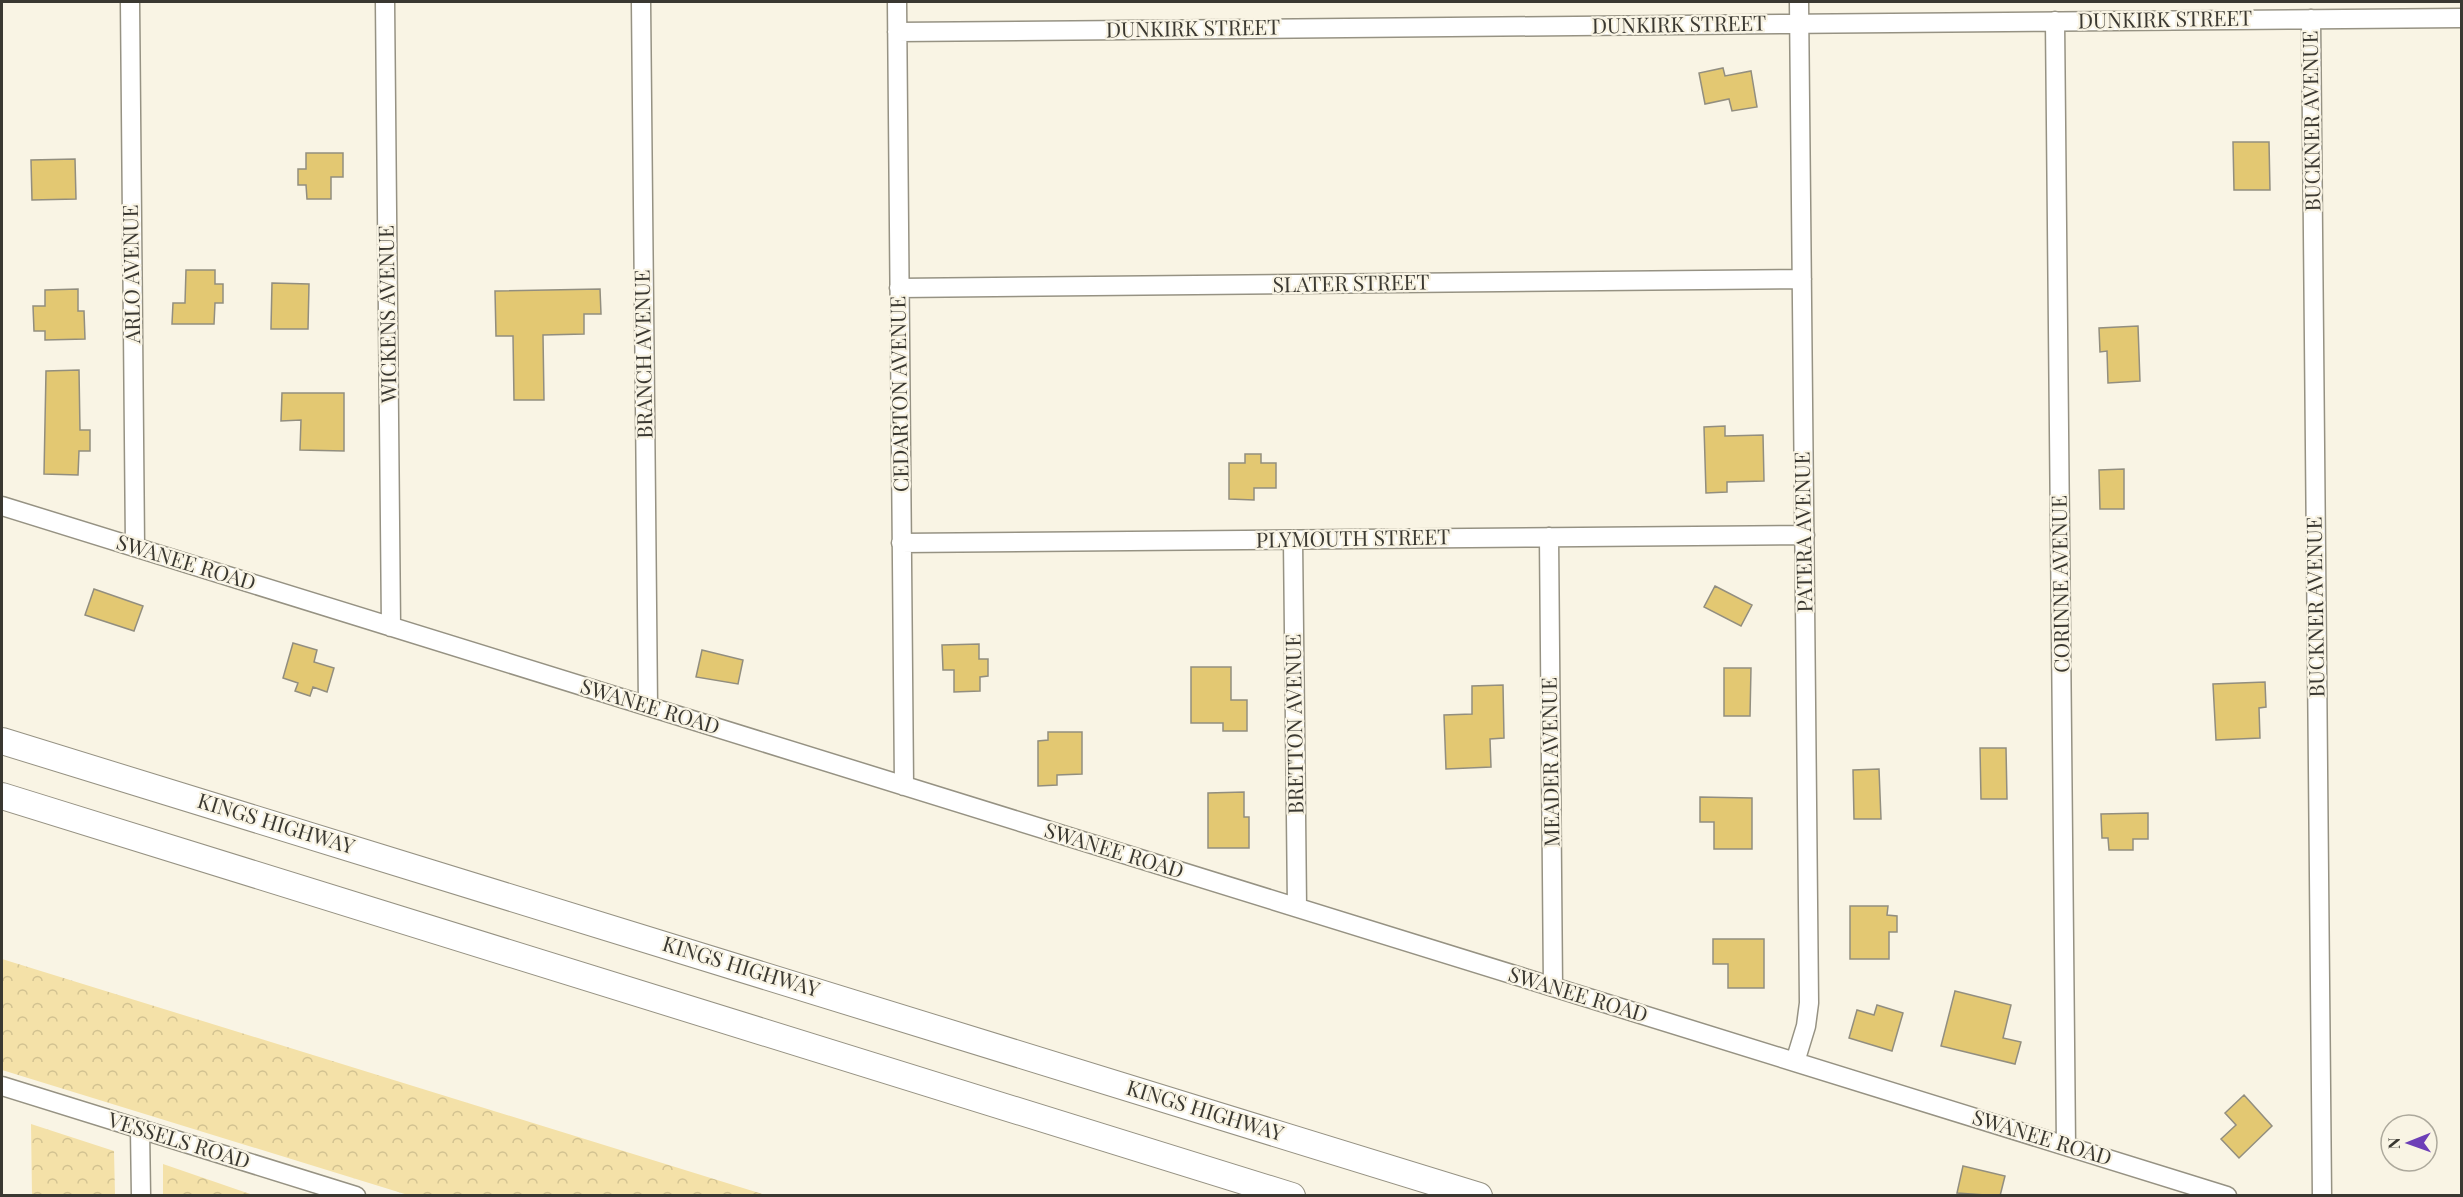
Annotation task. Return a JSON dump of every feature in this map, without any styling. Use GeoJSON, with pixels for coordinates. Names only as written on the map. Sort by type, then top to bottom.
{"type":"FeatureCollection","features":[{"type":"Feature","properties":{"kind":"main road","name":"KINGS HIGHWAY"},"geometry":{"type":"LineString","coordinates":[[2,741],[1479,1196]]}},
{"type":"Feature","properties":{"kind":"main road"},"geometry":{"type":"LineString","coordinates":[[2,796],[1292,1196]]}},
{"type":"Feature","properties":{"kind":"street","name":"ARLO AVENUE"},"geometry":{"type":"LineString","coordinates":[[130,2],[135,547]]}},
{"type":"Feature","properties":{"kind":"street","name":"WICKENS AVENUE"},"geometry":{"type":"LineString","coordinates":[[385,2],[391,627]]}},
{"type":"Feature","properties":{"kind":"street","name":"BRANCH AVENUE"},"geometry":{"type":"LineString","coordinates":[[641,2],[648,706]]}},
{"type":"Feature","properties":{"kind":"street","name":"CEDARTON AVENUE"},"geometry":{"type":"LineString","coordinates":[[897,2],[904,786]]}},
{"type":"Feature","properties":{"kind":"street","name":"PATERA AVENUE"},"geometry":{"type":"LineString","coordinates":[[1795,1062],[1806,1026],[1809,1003],[1799,2]]}},
{"type":"Feature","properties":{"kind":"street","name":"DUNKIRK STREET"},"geometry":{"type":"LineString","coordinates":[[897,32],[2462,18]]}},
{"type":"Feature","properties":{"kind":"street","name":"BUCKNER AVENUE"},"geometry":{"type":"LineString","coordinates":[[2311,19],[2322,1196]]}},
{"type":"Feature","properties":{"kind":"street","name":"CORINNE AVENUE"},"geometry":{"type":"LineString","coordinates":[[2055,21],[2066,1146]]}},
{"type":"Feature","properties":{"kind":"street","name":"SLATER STREET"},"geometry":{"type":"LineString","coordinates":[[899,288],[1802,279]]}},
{"type":"Feature","properties":{"kind":"street","name":"SWANEE ROAD"},"geometry":{"type":"LineString","coordinates":[[2,506],[2227,1196]]}},
{"type":"Feature","properties":{"kind":"street","name":"PLYMOUTH STREET"},"geometry":{"type":"LineString","coordinates":[[901,543],[1804,535]]}},
{"type":"Feature","properties":{"kind":"street","name":"MEADER AVENUE"},"geometry":{"type":"LineString","coordinates":[[1549,537],[1553,987]]}},
{"type":"Feature","properties":{"kind":"street","name":"BRETTON AVENUE"},"geometry":{"type":"LineString","coordinates":[[1293,540],[1297,908]]}},
{"type":"Feature","properties":{"kind":"street","name":"VESSELS ROAD"},"geometry":{"type":"LineString","coordinates":[[2,1086],[356,1196]]}},
{"type":"Feature","properties":{"kind":"street"},"geometry":{"type":"LineString","coordinates":[[140,1129],[141,1196]]}},
{"type":"Feature","properties":{"kind":"green space"},"geometry":{"type":"Polygon","coordinates":[[[2,959],[766,1195],[408,1195],[2,1070],[2,959]]]}},
{"type":"Feature","properties":{"kind":"green space"},"geometry":{"type":"Polygon","coordinates":[[[31,1124],[114,1151],[115,1195],[32,1195],[31,1124]]]}},
{"type":"Feature","properties":{"kind":"green space"},"geometry":{"type":"Polygon","coordinates":[[[163,1164],[253,1195],[163,1195],[163,1164]]]}},
{"type":"Feature","properties":{"kind":"building"},"geometry":{"type":"Polygon","coordinates":[[[1723,68],[1725,76],[1751,71],[1757,107],[1732,111],[1729,99],[1705,104],[1699,73],[1723,68]]]}},
{"type":"Feature","properties":{"kind":"building"},"geometry":{"type":"Polygon","coordinates":[[[2233,142],[2269,142],[2270,190],[2234,190],[2233,142]]]}},
{"type":"Feature","properties":{"kind":"building"},"geometry":{"type":"Polygon","coordinates":[[[306,153],[343,153],[343,177],[331,177],[331,199],[307,199],[306,185],[298,185],[298,169],[306,169],[306,153]]]}},
{"type":"Feature","properties":{"kind":"building"},"geometry":{"type":"Polygon","coordinates":[[[75,159],[76,199],[32,200],[31,160],[75,159]]]}},
{"type":"Feature","properties":{"kind":"building"},"geometry":{"type":"Polygon","coordinates":[[[186,270],[215,270],[215,284],[223,284],[223,303],[215,303],[214,324],[172,324],[173,303],[185,303],[186,270]]]}},
{"type":"Feature","properties":{"kind":"building"},"geometry":{"type":"Polygon","coordinates":[[[272,283],[309,284],[308,329],[271,329],[272,283]]]}},
{"type":"Feature","properties":{"kind":"building"},"geometry":{"type":"Polygon","coordinates":[[[78,289],[78,311],[84,311],[85,339],[45,340],[45,331],[34,331],[33,306],[45,306],[45,290],[78,289]]]}},
{"type":"Feature","properties":{"kind":"building"},"geometry":{"type":"Polygon","coordinates":[[[600,289],[601,314],[584,314],[584,334],[543,335],[544,400],[514,400],[513,336],[496,336],[495,291],[600,289]]]}},
{"type":"Feature","properties":{"kind":"building"},"geometry":{"type":"Polygon","coordinates":[[[2138,326],[2140,381],[2108,383],[2107,351],[2100,352],[2099,328],[2138,326]]]}},
{"type":"Feature","properties":{"kind":"building"},"geometry":{"type":"Polygon","coordinates":[[[79,370],[80,430],[90,430],[90,451],[79,451],[78,475],[44,474],[46,371],[79,370]]]}},
{"type":"Feature","properties":{"kind":"building"},"geometry":{"type":"Polygon","coordinates":[[[282,393],[344,393],[344,451],[300,450],[301,420],[281,421],[282,393]]]}},
{"type":"Feature","properties":{"kind":"building"},"geometry":{"type":"Polygon","coordinates":[[[1725,426],[1725,436],[1763,435],[1764,481],[1727,482],[1727,492],[1706,493],[1704,427],[1725,426]]]}},
{"type":"Feature","properties":{"kind":"building"},"geometry":{"type":"Polygon","coordinates":[[[1245,454],[1261,454],[1261,463],[1276,463],[1276,488],[1254,488],[1254,500],[1229,499],[1229,463],[1245,463],[1245,454]]]}},
{"type":"Feature","properties":{"kind":"building"},"geometry":{"type":"Polygon","coordinates":[[[2124,469],[2124,509],[2100,509],[2099,470],[2124,469]]]}},
{"type":"Feature","properties":{"kind":"building"},"geometry":{"type":"Polygon","coordinates":[[[1715,586],[1752,605],[1741,626],[1704,607],[1715,586]]]}},
{"type":"Feature","properties":{"kind":"building"},"geometry":{"type":"Polygon","coordinates":[[[94,589],[143,606],[134,631],[85,615],[94,589]]]}},
{"type":"Feature","properties":{"kind":"building"},"geometry":{"type":"Polygon","coordinates":[[[293,643],[317,650],[314,662],[334,668],[327,692],[313,687],[310,696],[295,691],[298,683],[283,678],[293,643]]]}},
{"type":"Feature","properties":{"kind":"building"},"geometry":{"type":"Polygon","coordinates":[[[979,644],[979,659],[988,659],[988,676],[980,677],[980,691],[954,692],[954,670],[943,670],[942,645],[979,644]]]}},
{"type":"Feature","properties":{"kind":"building"},"geometry":{"type":"Polygon","coordinates":[[[702,650],[743,660],[738,684],[696,677],[702,650]]]}},
{"type":"Feature","properties":{"kind":"building"},"geometry":{"type":"Polygon","coordinates":[[[1191,667],[1231,667],[1231,700],[1247,700],[1247,731],[1223,731],[1223,723],[1191,723],[1191,667]]]}},
{"type":"Feature","properties":{"kind":"building"},"geometry":{"type":"Polygon","coordinates":[[[1724,668],[1751,668],[1750,716],[1724,716],[1724,668]]]}},
{"type":"Feature","properties":{"kind":"building"},"geometry":{"type":"Polygon","coordinates":[[[2265,682],[2266,707],[2259,708],[2260,738],[2216,740],[2213,684],[2265,682]]]}},
{"type":"Feature","properties":{"kind":"building"},"geometry":{"type":"Polygon","coordinates":[[[1503,685],[1504,738],[1490,739],[1491,767],[1446,769],[1444,715],[1472,714],[1472,686],[1503,685]]]}},
{"type":"Feature","properties":{"kind":"building"},"geometry":{"type":"Polygon","coordinates":[[[1048,732],[1082,732],[1082,774],[1057,775],[1057,785],[1038,786],[1038,741],[1048,740],[1048,732]]]}},
{"type":"Feature","properties":{"kind":"building"},"geometry":{"type":"Polygon","coordinates":[[[1980,748],[2006,748],[2007,799],[1981,799],[1980,748]]]}},
{"type":"Feature","properties":{"kind":"building"},"geometry":{"type":"Polygon","coordinates":[[[1879,769],[1881,819],[1854,819],[1853,770],[1879,769]]]}},
{"type":"Feature","properties":{"kind":"building"},"geometry":{"type":"Polygon","coordinates":[[[1244,792],[1244,817],[1249,817],[1249,848],[1208,848],[1208,793],[1244,792]]]}},
{"type":"Feature","properties":{"kind":"building"},"geometry":{"type":"Polygon","coordinates":[[[1700,797],[1752,798],[1752,849],[1714,849],[1714,822],[1700,822],[1700,797]]]}},
{"type":"Feature","properties":{"kind":"building"},"geometry":{"type":"Polygon","coordinates":[[[2148,813],[2148,839],[2133,839],[2133,850],[2109,850],[2108,838],[2102,838],[2101,814],[2148,813]]]}},
{"type":"Feature","properties":{"kind":"building"},"geometry":{"type":"Polygon","coordinates":[[[1850,906],[1888,906],[1887,915],[1897,916],[1897,932],[1889,932],[1889,959],[1850,959],[1850,906]]]}},
{"type":"Feature","properties":{"kind":"building"},"geometry":{"type":"Polygon","coordinates":[[[1713,939],[1764,939],[1764,988],[1728,988],[1728,964],[1713,964],[1713,939]]]}},
{"type":"Feature","properties":{"kind":"building"},"geometry":{"type":"Polygon","coordinates":[[[1955,991],[2011,1005],[2003,1038],[2021,1042],[2015,1064],[1941,1046],[1955,991]]]}},
{"type":"Feature","properties":{"kind":"building"},"geometry":{"type":"Polygon","coordinates":[[[1877,1005],[1903,1013],[1892,1051],[1849,1038],[1857,1010],[1874,1015],[1877,1005]]]}},
{"type":"Feature","properties":{"kind":"building"},"geometry":{"type":"Polygon","coordinates":[[[2244,1095],[2272,1126],[2239,1158],[2221,1139],[2236,1125],[2225,1113],[2244,1095]]]}},
{"type":"Feature","properties":{"kind":"building"},"geometry":{"type":"Polygon","coordinates":[[[1963,1166],[2005,1176],[2000,1196],[1957,1193],[1963,1166]]]}}]}
